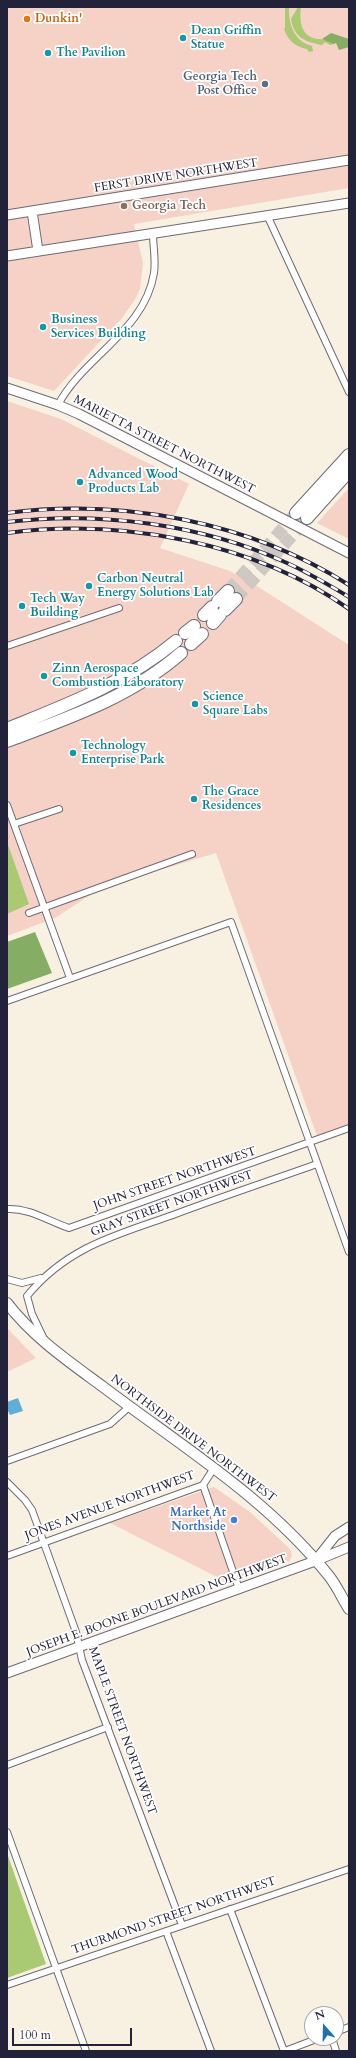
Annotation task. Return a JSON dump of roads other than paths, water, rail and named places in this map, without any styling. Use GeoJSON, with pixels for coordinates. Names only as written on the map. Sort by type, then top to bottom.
{"type":"FeatureCollection","features":[{"type":"Feature","properties":{"kind":"highway"},"geometry":{"type":"LineString","coordinates":[[296,513],[349,455]]}},
{"type":"Feature","properties":{"kind":"highway"},"geometry":{"type":"LineString","coordinates":[[307,518],[349,471]]}},
{"type":"Feature","properties":{"kind":"highway"},"geometry":{"type":"LineString","coordinates":[[215,612],[232,595]]}},
{"type":"Feature","properties":{"kind":"highway"},"geometry":{"type":"LineString","coordinates":[[191,644],[194,631]]}},
{"type":"Feature","properties":{"kind":"highway"},"geometry":{"type":"LineString","coordinates":[[7,729],[108,686],[140,668],[176,641]]}},
{"type":"Feature","properties":{"kind":"highway"},"geometry":{"type":"LineString","coordinates":[[7,741],[105,703],[144,680],[181,653]]}},
{"type":"Feature","properties":{"kind":"main road","name":"FERST DRIVE NORTHWEST"},"geometry":{"type":"LineString","coordinates":[[7,215],[349,160]]}},
{"type":"Feature","properties":{"kind":"main road"},"geometry":{"type":"LineString","coordinates":[[7,256],[349,203]]}},
{"type":"Feature","properties":{"kind":"main road"},"geometry":{"type":"LineString","coordinates":[[32,211],[38,251]]}},
{"type":"Feature","properties":{"kind":"main road","name":"MARIETTA STREET NORTHWEST"},"geometry":{"type":"LineString","coordinates":[[7,388],[58,405],[349,553]]}},
{"type":"Feature","properties":{"kind":"main road","name":"NORTHSIDE DRIVE NORTHWEST"},"geometry":{"type":"LineString","coordinates":[[7,1303],[32,1332],[58,1354],[214,1468],[263,1506],[329,1576],[349,1609]]}},
{"type":"Feature","properties":{"kind":"main road"},"geometry":{"type":"LineString","coordinates":[[316,1561],[335,1536],[349,1527]]}},
{"type":"Feature","properties":{"kind":"main road","name":"JOSEPH E. BOONE BOULEVARD NORTHWEST"},"geometry":{"type":"LineString","coordinates":[[7,1673],[316,1561],[349,1547]]}},
{"type":"Feature","properties":{"kind":"street"},"geometry":{"type":"LineString","coordinates":[[267,215],[349,392]]}},
{"type":"Feature","properties":{"kind":"street"},"geometry":{"type":"LineString","coordinates":[[58,405],[67,390],[129,324],[140,309],[154,274],[153,234]]}},
{"type":"Feature","properties":{"kind":"street"},"geometry":{"type":"LineString","coordinates":[[7,646],[119,608]]}},
{"type":"Feature","properties":{"kind":"street"},"geometry":{"type":"LineString","coordinates":[[7,805],[70,978]]}},
{"type":"Feature","properties":{"kind":"street"},"geometry":{"type":"LineString","coordinates":[[14,824],[60,809]]}},
{"type":"Feature","properties":{"kind":"street"},"geometry":{"type":"LineString","coordinates":[[29,913],[192,854]]}},
{"type":"Feature","properties":{"kind":"street"},"geometry":{"type":"LineString","coordinates":[[7,1001],[231,922],[349,1252]]}},
{"type":"Feature","properties":{"kind":"street","name":"JOHN STREET NORTHWEST"},"geometry":{"type":"LineString","coordinates":[[7,1209],[22,1210],[44,1216],[69,1228],[349,1128]]}},
{"type":"Feature","properties":{"kind":"street","name":"GRAY STREET NORTHWEST"},"geometry":{"type":"LineString","coordinates":[[41,1278],[91,1244],[317,1164]]}},
{"type":"Feature","properties":{"kind":"street"},"geometry":{"type":"LineString","coordinates":[[7,1279],[22,1283],[41,1278]]}},
{"type":"Feature","properties":{"kind":"street"},"geometry":{"type":"LineString","coordinates":[[41,1278],[26,1296],[32,1314],[46,1343]]}},
{"type":"Feature","properties":{"kind":"street"},"geometry":{"type":"LineString","coordinates":[[7,1461],[110,1424],[129,1407]]}},
{"type":"Feature","properties":{"kind":"street","name":"JONES AVENUE NORTHWEST"},"geometry":{"type":"LineString","coordinates":[[7,1556],[203,1485],[214,1468]]}},
{"type":"Feature","properties":{"kind":"street","name":"MAPLE STREET NORTHWEST"},"geometry":{"type":"LineString","coordinates":[[7,1482],[25,1500],[32,1510],[76,1632],[82,1660],[182,1925]]}},
{"type":"Feature","properties":{"kind":"street"},"geometry":{"type":"LineString","coordinates":[[203,1485],[239,1589]]}},
{"type":"Feature","properties":{"kind":"street"},"geometry":{"type":"LineString","coordinates":[[7,1765],[108,1727]]}},
{"type":"Feature","properties":{"kind":"street"},"geometry":{"type":"LineString","coordinates":[[7,1832],[86,2051]]}},
{"type":"Feature","properties":{"kind":"street","name":"THURMOND STREET NORTHWEST"},"geometry":{"type":"LineString","coordinates":[[7,1985],[349,1869]]}},
{"type":"Feature","properties":{"kind":"street"},"geometry":{"type":"LineString","coordinates":[[230,1909],[284,2051],[304,2044]]}},
{"type":"Feature","properties":{"kind":"street"},"geometry":{"type":"LineString","coordinates":[[166,1931],[211,2051]]}},
{"type":"Feature","properties":{"kind":"water"},"geometry":{"type":"Polygon","coordinates":[[[18,1398],[23,1411],[10,1415],[7,1409],[7,1402],[18,1398]]]}},
{"type":"Feature","properties":{"kind":"tunnel"},"geometry":{"type":"LineString","coordinates":[[228,591],[295,514]]}},
{"type":"Feature","properties":{"kind":"tunnel"},"geometry":{"type":"LineString","coordinates":[[236,599],[307,519]]}},
{"type":"Feature","properties":{"kind":"railway"},"geometry":{"type":"LineString","coordinates":[[7,513],[51,509],[95,509],[140,513],[184,520],[228,531],[270,545],[311,563],[349,585]]}},
{"type":"Feature","properties":{"kind":"railway"},"geometry":{"type":"LineString","coordinates":[[7,522],[78,518],[114,520],[186,530],[254,550],[287,563],[349,597]]}},
{"type":"Feature","properties":{"kind":"railway"},"geometry":{"type":"LineString","coordinates":[[7,533],[51,529],[95,529],[140,533],[185,540],[229,552],[272,567],[312,586],[349,609]]}},
{"type":"Feature","properties":{"kind":"place","name":"Dunkin'"},"geometry":{"type":"Point","coordinates":[27,19]}},
{"type":"Feature","properties":{"kind":"place","name":"Dean Griffin Statue"},"geometry":{"type":"Point","coordinates":[183,38]}},
{"type":"Feature","properties":{"kind":"place","name":"The Pavilion"},"geometry":{"type":"Point","coordinates":[48,53]}},
{"type":"Feature","properties":{"kind":"place","name":"Georgia Tech Post Office"},"geometry":{"type":"Point","coordinates":[265,84]}},
{"type":"Feature","properties":{"kind":"place","name":"Georgia Tech"},"geometry":{"type":"Point","coordinates":[124,206]}},
{"type":"Feature","properties":{"kind":"place","name":"Business Services Building"},"geometry":{"type":"Point","coordinates":[43,327]}},
{"type":"Feature","properties":{"kind":"place","name":"Advanced Wood Products Lab"},"geometry":{"type":"Point","coordinates":[80,482]}},
{"type":"Feature","properties":{"kind":"place","name":"Carbon Neutral Energy Solutions Lab"},"geometry":{"type":"Point","coordinates":[89,586]}},
{"type":"Feature","properties":{"kind":"place","name":"Tech Way Building"},"geometry":{"type":"Point","coordinates":[22,606]}},
{"type":"Feature","properties":{"kind":"place","name":"Zinn Aerospace Combustion Laboratory"},"geometry":{"type":"Point","coordinates":[44,676]}},
{"type":"Feature","properties":{"kind":"place","name":"Science Square Labs"},"geometry":{"type":"Point","coordinates":[195,704]}},
{"type":"Feature","properties":{"kind":"place","name":"Technology Enterprise Park"},"geometry":{"type":"Point","coordinates":[73,753]}},
{"type":"Feature","properties":{"kind":"place","name":"The Grace Residences"},"geometry":{"type":"Point","coordinates":[194,799]}},
{"type":"Feature","properties":{"kind":"place","name":"Market At Northside"},"geometry":{"type":"Point","coordinates":[234,1520]}}]}
